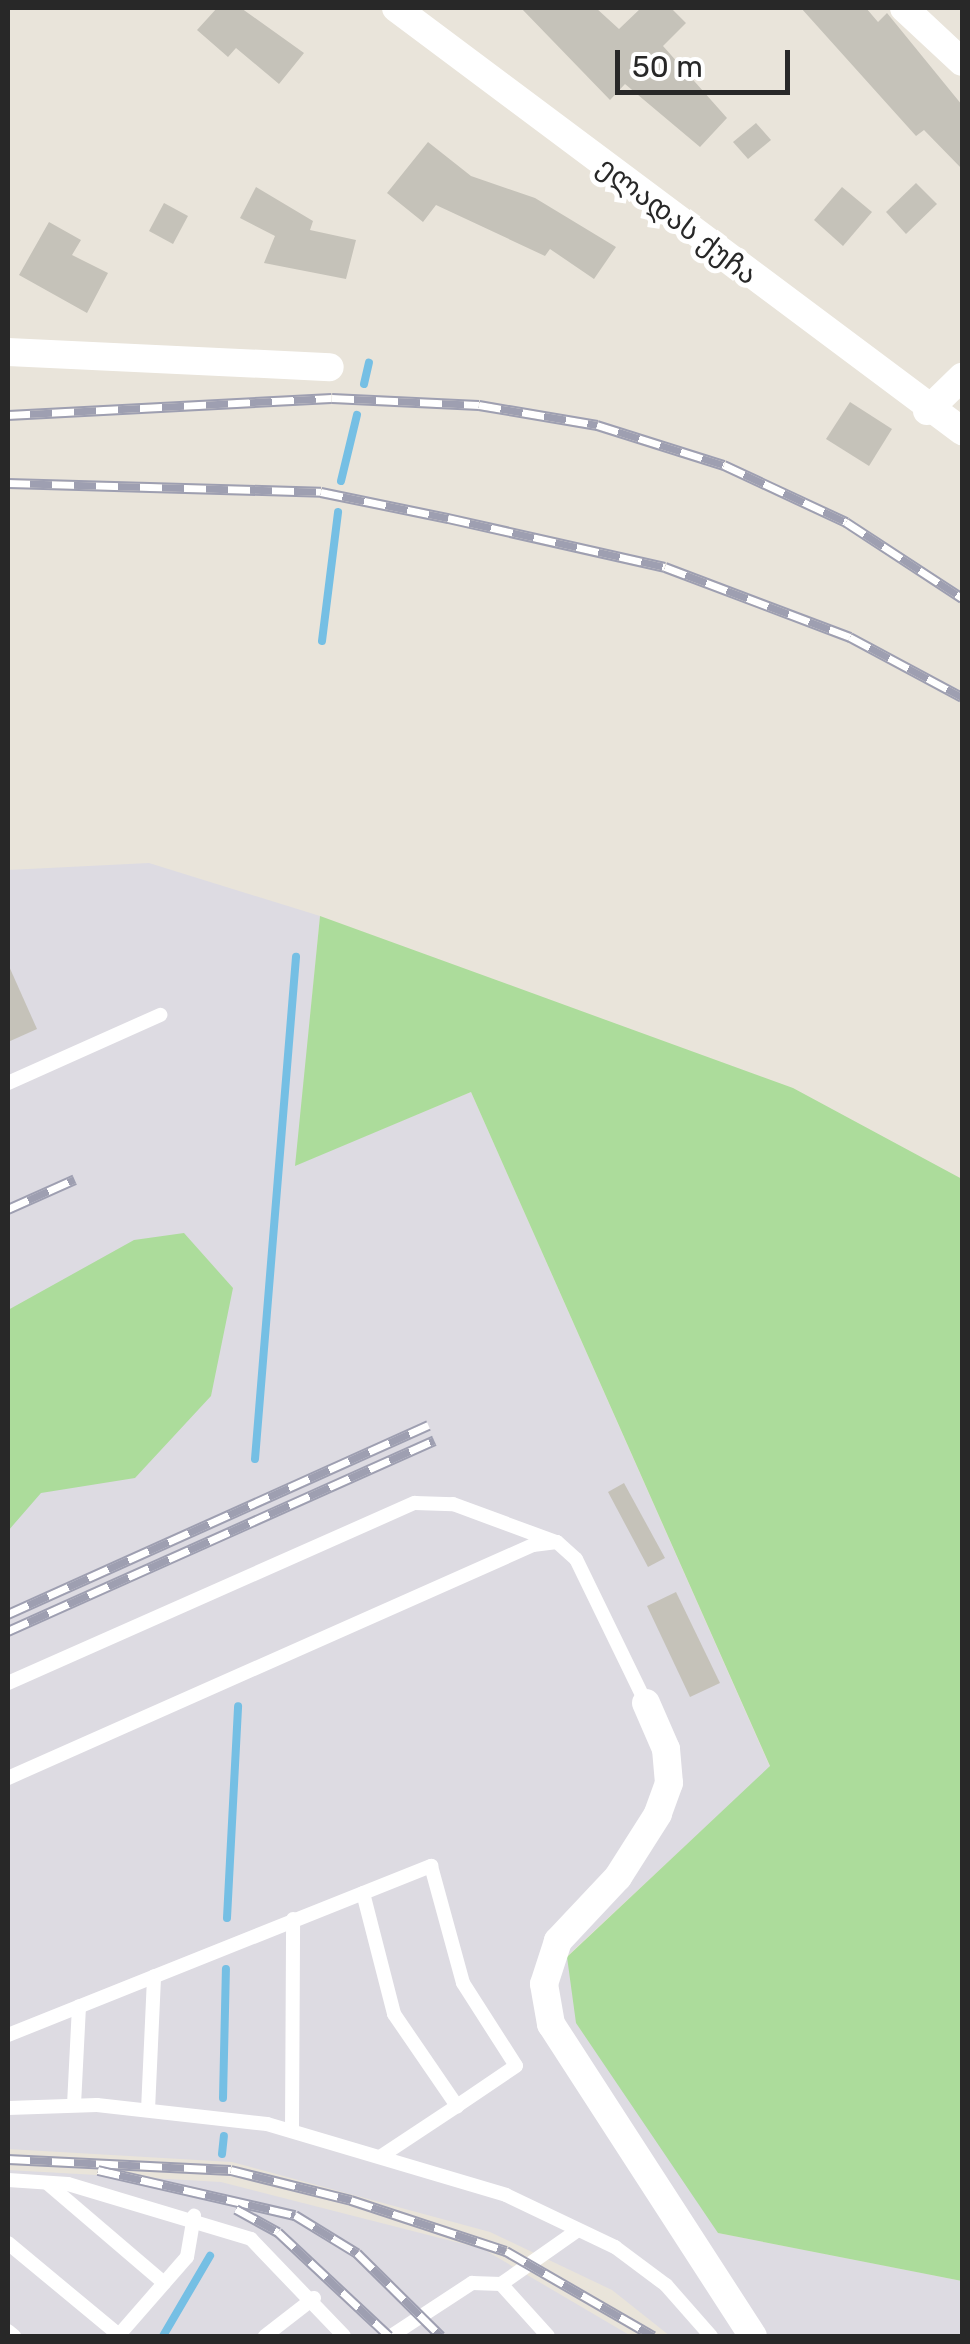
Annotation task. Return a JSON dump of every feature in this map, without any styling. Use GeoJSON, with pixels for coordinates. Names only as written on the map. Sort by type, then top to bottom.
{"type":"FeatureCollection","features":[{"type":"Feature","properties":{"kind":"street","name":"ელადას ქუჩა"},"geometry":{"type":"LineString","coordinates":[[396,8],[927,411],[962,430]]}},
{"type":"Feature","properties":{"kind":"street"},"geometry":{"type":"LineString","coordinates":[[904,8],[962,62]]}},
{"type":"Feature","properties":{"kind":"street"},"geometry":{"type":"LineString","coordinates":[[8,352],[330,367]]}},
{"type":"Feature","properties":{"kind":"street"},"geometry":{"type":"LineString","coordinates":[[927,411],[962,377]]}},
{"type":"Feature","properties":{"kind":"street"},"geometry":{"type":"LineString","coordinates":[[646,1703],[666,1749],[669,1783],[658,1814],[618,1877],[558,1941],[544,1984],[551,2024],[753,2336]]}},
{"type":"Feature","properties":{"kind":"lane"},"geometry":{"type":"LineString","coordinates":[[8,1083],[160,1016]]}},
{"type":"Feature","properties":{"kind":"lane"},"geometry":{"type":"LineString","coordinates":[[8,1683],[414,1503],[453,1504],[557,1542],[576,1559],[646,1703]]}},
{"type":"Feature","properties":{"kind":"lane"},"geometry":{"type":"LineString","coordinates":[[8,1778],[557,1542]]}},
{"type":"Feature","properties":{"kind":"lane"},"geometry":{"type":"LineString","coordinates":[[8,2036],[431,1866],[463,1983],[516,2066],[380,2157]]}},
{"type":"Feature","properties":{"kind":"lane"},"geometry":{"type":"LineString","coordinates":[[363,1892],[394,2014],[457,2106]]}},
{"type":"Feature","properties":{"kind":"lane"},"geometry":{"type":"LineString","coordinates":[[292,2131],[293,1919]]}},
{"type":"Feature","properties":{"kind":"lane"},"geometry":{"type":"LineString","coordinates":[[148,2110],[154,1976]]}},
{"type":"Feature","properties":{"kind":"lane"},"geometry":{"type":"LineString","coordinates":[[74,2106],[79,2006]]}},
{"type":"Feature","properties":{"kind":"lane"},"geometry":{"type":"LineString","coordinates":[[8,2108],[148,2110],[292,2131],[506,2195],[578,2230],[666,2285],[711,2336]]}},
{"type":"Feature","properties":{"kind":"lane"},"geometry":{"type":"LineString","coordinates":[[8,2180],[46,2182],[194,2216],[251,2239],[314,2298],[344,2336]]}},
{"type":"Feature","properties":{"kind":"lane"},"geometry":{"type":"LineString","coordinates":[[46,2182],[164,2283]]}},
{"type":"Feature","properties":{"kind":"lane"},"geometry":{"type":"LineString","coordinates":[[8,2242],[118,2336],[187,2257],[194,2216]]}},
{"type":"Feature","properties":{"kind":"lane"},"geometry":{"type":"LineString","coordinates":[[391,2336],[450,2291],[501,2284],[578,2230]]}},
{"type":"Feature","properties":{"kind":"lane"},"geometry":{"type":"LineString","coordinates":[[501,2284],[548,2336]]}},
{"type":"Feature","properties":{"kind":"lane"},"geometry":{"type":"LineString","coordinates":[[265,2336],[314,2298]]}},
{"type":"Feature","properties":{"kind":"lane"},"geometry":{"type":"LineString","coordinates":[[8,2331],[14,2336]]}},
{"type":"Feature","properties":{"kind":"shaded area"},"geometry":{"type":"Polygon","coordinates":[[[149,863],[320,916],[296,1165],[471,1092],[770,1767],[567,1956],[718,2233],[962,2281],[962,2336],[670,2336],[612,2290],[490,2232],[232,2162],[8,2149],[8,870],[149,863]]]}},
{"type":"Feature","properties":{"kind":"shaded area"},"geometry":{"type":"Polygon","coordinates":[[[8,2170],[221,2182],[483,2249],[631,2336],[8,2336],[8,2170]]]}},
{"type":"Feature","properties":{"kind":"green space"},"geometry":{"type":"Polygon","coordinates":[[[320,916],[793,1088],[962,1179],[962,2281],[718,2233],[576,2023],[567,1957],[770,1766],[471,1092],[295,1166],[320,916]]]}},
{"type":"Feature","properties":{"kind":"green space"},"geometry":{"type":"Polygon","coordinates":[[[184,1233],[233,1288],[211,1396],[135,1478],[41,1493],[8,1531],[8,1310],[134,1240],[184,1233]]]}},
{"type":"Feature","properties":{"kind":"building"},"geometry":{"type":"Polygon","coordinates":[[[217,8],[241,8],[304,53],[279,84],[236,48],[228,57],[197,30],[217,8]]]}},
{"type":"Feature","properties":{"kind":"building"},"geometry":{"type":"Polygon","coordinates":[[[521,8],[596,8],[619,29],[641,8],[671,8],[686,23],[663,46],[727,118],[700,147],[625,84],[610,100],[521,8]]]}},
{"type":"Feature","properties":{"kind":"building"},"geometry":{"type":"Polygon","coordinates":[[[801,8],[866,8],[878,22],[887,13],[962,105],[962,169],[924,130],[916,136],[801,8]]]}},
{"type":"Feature","properties":{"kind":"building"},"geometry":{"type":"Polygon","coordinates":[[[756,123],[771,140],[748,159],[733,142],[756,123]]]}},
{"type":"Feature","properties":{"kind":"building"},"geometry":{"type":"Polygon","coordinates":[[[428,142],[471,176],[535,198],[616,247],[594,279],[550,249],[545,256],[436,205],[423,222],[387,193],[428,142]]]}},
{"type":"Feature","properties":{"kind":"building"},"geometry":{"type":"Polygon","coordinates":[[[916,183],[937,204],[906,234],[886,212],[916,183]]]}},
{"type":"Feature","properties":{"kind":"building"},"geometry":{"type":"Polygon","coordinates":[[[256,187],[313,221],[310,230],[356,240],[346,279],[264,263],[275,236],[240,218],[256,187]]]}},
{"type":"Feature","properties":{"kind":"building"},"geometry":{"type":"Polygon","coordinates":[[[842,187],[872,212],[843,246],[814,220],[842,187]]]}},
{"type":"Feature","properties":{"kind":"building"},"geometry":{"type":"Polygon","coordinates":[[[164,203],[188,216],[173,244],[149,231],[164,203]]]}},
{"type":"Feature","properties":{"kind":"building"},"geometry":{"type":"Polygon","coordinates":[[[49,222],[81,240],[72,255],[108,273],[87,313],[19,275],[49,222]]]}},
{"type":"Feature","properties":{"kind":"building"},"geometry":{"type":"Polygon","coordinates":[[[850,402],[892,429],[869,466],[826,439],[850,402]]]}},
{"type":"Feature","properties":{"kind":"building"},"geometry":{"type":"Polygon","coordinates":[[[8,964],[37,1029],[8,1042],[8,964]]]}},
{"type":"Feature","properties":{"kind":"building"},"geometry":{"type":"Polygon","coordinates":[[[624,1483],[665,1558],[648,1567],[608,1492],[624,1483]]]}},
{"type":"Feature","properties":{"kind":"building"},"geometry":{"type":"Polygon","coordinates":[[[676,1592],[720,1683],[690,1697],[647,1606],[676,1592]]]}},
{"type":"Feature","properties":{"kind":"waterway"},"geometry":{"type":"LineString","coordinates":[[364,384],[369,363]]}},
{"type":"Feature","properties":{"kind":"waterway"},"geometry":{"type":"LineString","coordinates":[[341,481],[357,415]]}},
{"type":"Feature","properties":{"kind":"waterway"},"geometry":{"type":"LineString","coordinates":[[322,641],[338,512]]}},
{"type":"Feature","properties":{"kind":"waterway"},"geometry":{"type":"LineString","coordinates":[[255,1459],[296,957]]}},
{"type":"Feature","properties":{"kind":"waterway"},"geometry":{"type":"LineString","coordinates":[[227,1918],[238,1706]]}},
{"type":"Feature","properties":{"kind":"waterway"},"geometry":{"type":"LineString","coordinates":[[223,2098],[226,1969]]}},
{"type":"Feature","properties":{"kind":"waterway"},"geometry":{"type":"LineString","coordinates":[[222,2154],[224,2136]]}},
{"type":"Feature","properties":{"kind":"waterway"},"geometry":{"type":"LineString","coordinates":[[163,2336],[210,2256]]}},
{"type":"Feature","properties":{"kind":"railway"},"geometry":{"type":"LineString","coordinates":[[8,415],[332,398],[479,405],[597,425],[724,465],[846,522],[962,598]]}},
{"type":"Feature","properties":{"kind":"railway"},"geometry":{"type":"LineString","coordinates":[[8,483],[321,492],[448,518],[665,567],[850,637],[962,697]]}},
{"type":"Feature","properties":{"kind":"railway"},"geometry":{"type":"LineString","coordinates":[[8,1209],[75,1179]]}},
{"type":"Feature","properties":{"kind":"railway"},"geometry":{"type":"LineString","coordinates":[[8,1614],[428,1425]]}},
{"type":"Feature","properties":{"kind":"railway"},"geometry":{"type":"LineString","coordinates":[[8,1631],[434,1440]]}},
{"type":"Feature","properties":{"kind":"railway"},"geometry":{"type":"LineString","coordinates":[[8,2159],[231,2170],[351,2200],[506,2251],[653,2336]]}},
{"type":"Feature","properties":{"kind":"railway"},"geometry":{"type":"LineString","coordinates":[[98,2170],[295,2215],[357,2253],[441,2336]]}},
{"type":"Feature","properties":{"kind":"railway"},"geometry":{"type":"LineString","coordinates":[[236,2209],[278,2232],[389,2336]]}}]}
